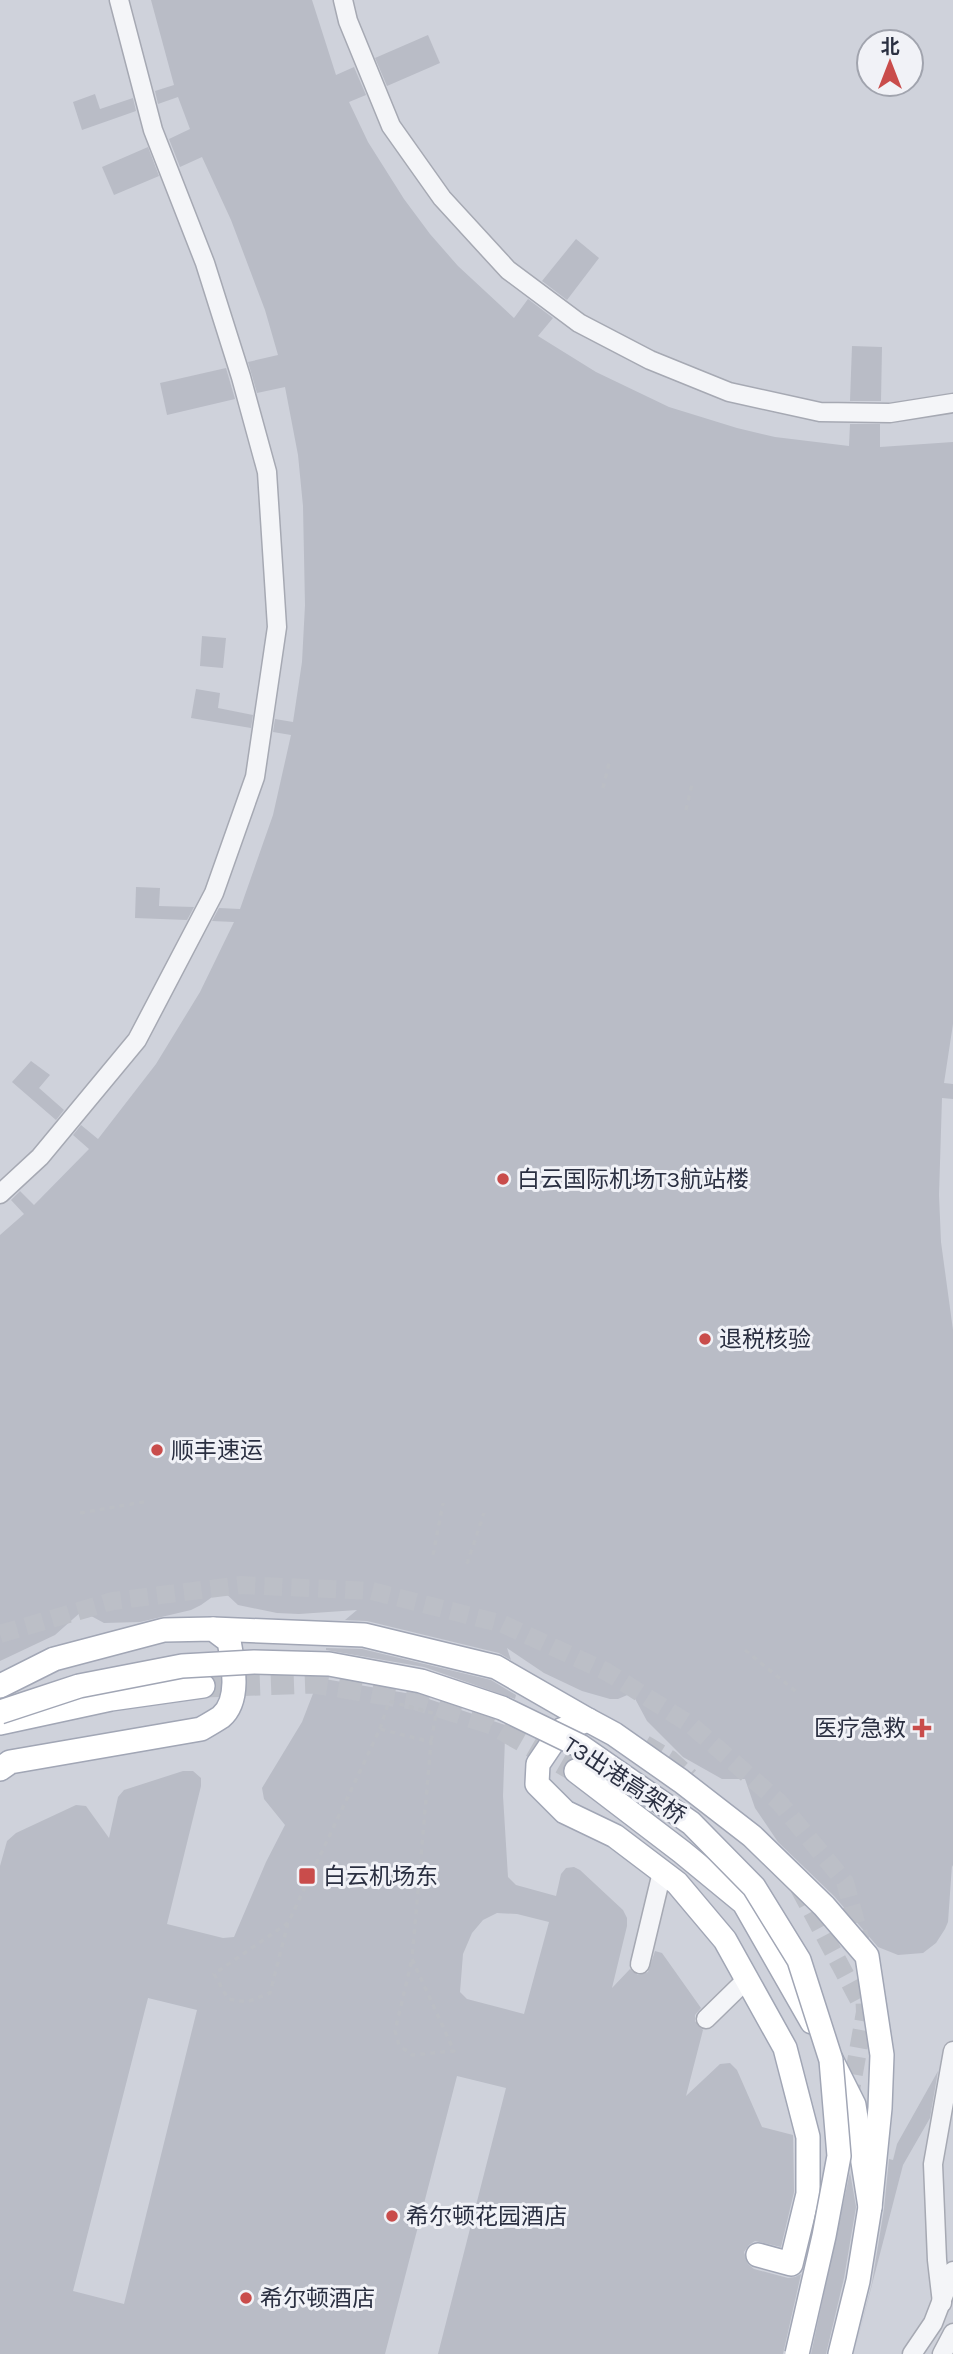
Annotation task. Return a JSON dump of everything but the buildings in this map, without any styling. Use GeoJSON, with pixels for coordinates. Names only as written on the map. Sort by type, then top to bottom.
{"type":"FeatureCollection","features":[{"type":"Feature","properties":{"kind":"main road"},"geometry":{"type":"LineString","coordinates":[[0,1769],[10,1762],[201,1729],[223,1715],[232,1697],[234,1668],[229,1641],[213,1629]]}},
{"type":"Feature","properties":{"kind":"main road"},"geometry":{"type":"LineString","coordinates":[[0,1686],[54,1659],[164,1630],[213,1629],[364,1635],[496,1667],[614,1734],[752,1836],[824,1906],[867,1956],[882,2055],[880,2108],[870,2207],[858,2281],[840,2354]]}},
{"type":"Feature","properties":{"kind":"main road","name":"T3出港高架桥"},"geometry":{"type":"LineString","coordinates":[[0,1712],[79,1686],[182,1666],[254,1662],[329,1664],[421,1681],[502,1708],[580,1746],[691,1823],[754,1887],[799,1960],[831,2060],[839,2156],[797,2354]]}},
{"type":"Feature","properties":{"kind":"main road"},"geometry":{"type":"LineString","coordinates":[[0,1723],[111,1699],[203,1686]]}},
{"type":"Feature","properties":{"kind":"main road"},"geometry":{"type":"LineString","coordinates":[[588,1720],[561,1730],[538,1764],[537,1784],[565,1812],[615,1836],[677,1883],[725,1940],[785,2048],[808,2137],[808,2194],[791,2264],[758,2255]]}},
{"type":"Feature","properties":{"kind":"main road"},"geometry":{"type":"LineString","coordinates":[[576,1771],[744,1903],[794,1987],[854,2105],[870,2207]]}},
{"type":"Feature","properties":{"kind":"lane"},"geometry":{"type":"LineString","coordinates":[[0,1194],[40,1157],[137,1040],[214,893],[255,777],[277,627],[267,472],[205,263],[153,130],[118,0]]}},
{"type":"Feature","properties":{"kind":"lane"},"geometry":{"type":"LineString","coordinates":[[343,0],[348,21],[391,125],[442,198],[508,270],[579,323],[650,360],[729,392],[820,412],[890,413],[953,403]]}},
{"type":"Feature","properties":{"kind":"lane"},"geometry":{"type":"LineString","coordinates":[[640,1964],[662,1872]]}},
{"type":"Feature","properties":{"kind":"lane"},"geometry":{"type":"LineString","coordinates":[[706,2019],[747,1979]]}},
{"type":"Feature","properties":{"kind":"lane"},"geometry":{"type":"LineString","coordinates":[[942,2303],[937,2260],[933,2164],[953,2051]]}},
{"type":"Feature","properties":{"kind":"lane"},"geometry":{"type":"LineString","coordinates":[[912,2354],[933,2323],[953,2271]]}},
{"type":"Feature","properties":{"kind":"lane"},"geometry":{"type":"LineString","coordinates":[[942,2354],[953,2333]]}},
{"type":"Feature","properties":{"kind":"path"},"geometry":{"type":"LineString","coordinates":[[603,788],[609,764]]}},
{"type":"Feature","properties":{"kind":"path"},"geometry":{"type":"LineString","coordinates":[[686,810],[692,784]]}},
{"type":"Feature","properties":{"kind":"path"},"geometry":{"type":"LineString","coordinates":[[79,1513],[149,1501]]}},
{"type":"Feature","properties":{"kind":"path"},"geometry":{"type":"LineString","coordinates":[[433,1555],[443,1503]]}},
{"type":"Feature","properties":{"kind":"path"},"geometry":{"type":"LineString","coordinates":[[467,1564],[484,1513]]}},
{"type":"Feature","properties":{"kind":"path"},"geometry":{"type":"LineString","coordinates":[[745,1650],[799,1694]]}},
{"type":"Feature","properties":{"kind":"path"},"geometry":{"type":"LineString","coordinates":[[288,1923],[214,1974],[228,1999],[247,2002],[270,1993],[288,1923],[380,1729],[389,1701],[411,1706],[436,1714],[431,1742],[412,1959],[395,2031],[399,2045],[412,2055],[454,2051],[412,1959]]}},
{"type":"Feature","properties":{"kind":"path"},"geometry":{"type":"LineString","coordinates":[[380,1729],[431,1742]]}},
{"type":"Feature","properties":{"kind":"shaded area"},"geometry":{"type":"Polygon","coordinates":[[[0,0],[953,0],[953,2354],[0,2354],[0,0]]]}},
{"type":"Feature","properties":{"kind":"tunnel"},"geometry":{"type":"LineString","coordinates":[[0,1634],[113,1601],[241,1585],[372,1591],[503,1624],[607,1672],[691,1725],[779,1802],[845,1882],[860,1937],[861,1952]]}},
{"type":"Feature","properties":{"kind":"tunnel"},"geometry":{"type":"LineString","coordinates":[[203,1686],[313,1682],[417,1699],[492,1723],[576,1771]]}},
{"type":"Feature","properties":{"kind":"tunnel"},"geometry":{"type":"LineString","coordinates":[[645,1744],[670,1759],[690,1777]]}},
{"type":"Feature","properties":{"kind":"tunnel"},"geometry":{"type":"LineString","coordinates":[[799,1888],[862,2006]]}},
{"type":"Feature","properties":{"kind":"tunnel"},"geometry":{"type":"LineString","coordinates":[[849,2101],[865,2012],[864,1990]]}},
{"type":"Feature","properties":{"kind":"place","name":"白云国际机场T3航站楼"},"geometry":{"type":"Point","coordinates":[503,1179]}},
{"type":"Feature","properties":{"kind":"place","name":"退税核验"},"geometry":{"type":"Point","coordinates":[705,1339]}},
{"type":"Feature","properties":{"kind":"place","name":"顺丰速运"},"geometry":{"type":"Point","coordinates":[157,1450]}},
{"type":"Feature","properties":{"kind":"place","name":"医疗急救"},"geometry":{"type":"Point","coordinates":[922,1728]}},
{"type":"Feature","properties":{"kind":"place","name":"白云机场东"},"geometry":{"type":"Point","coordinates":[307,1876]}},
{"type":"Feature","properties":{"kind":"place","name":"希尔顿花园酒店"},"geometry":{"type":"Point","coordinates":[392,2216]}},
{"type":"Feature","properties":{"kind":"place","name":"希尔顿酒店"},"geometry":{"type":"Point","coordinates":[246,2298]}}]}
